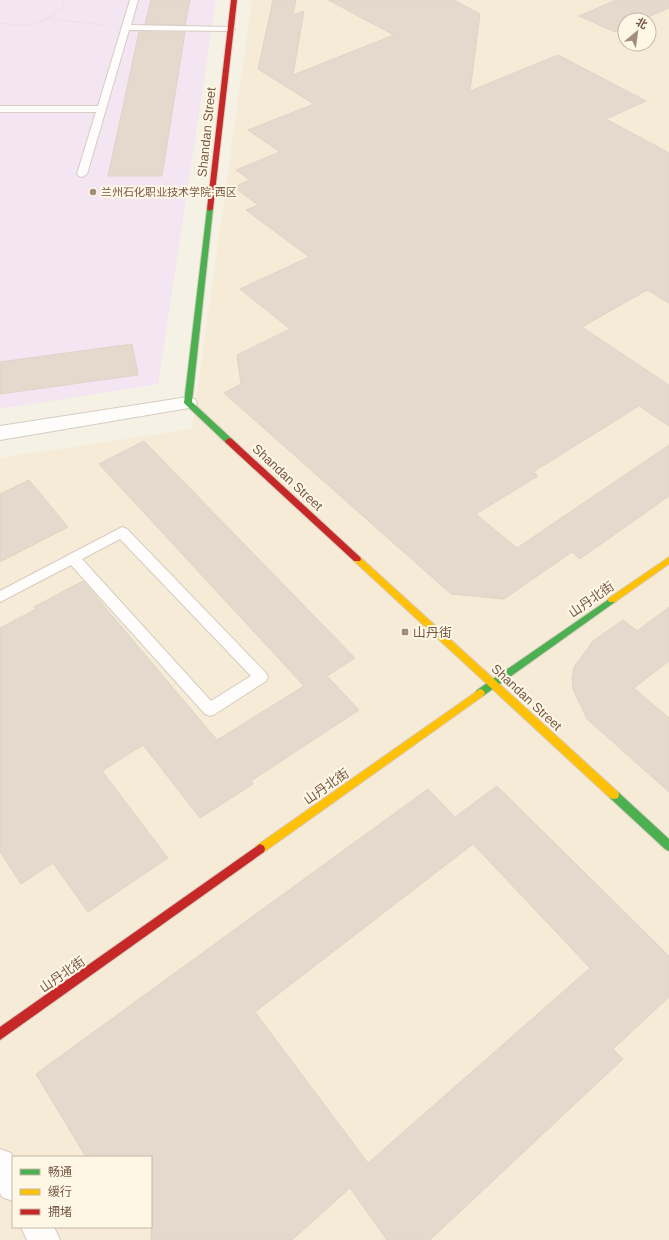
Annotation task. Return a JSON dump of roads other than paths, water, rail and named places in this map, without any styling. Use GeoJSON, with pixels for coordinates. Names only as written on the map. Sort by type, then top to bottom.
{"type":"FeatureCollection","features":[{"type":"Feature","properties":{"kind":"street","name":"Shandan Street"},"geometry":{"type":"LineString","coordinates":[[234,0],[188,403],[669,846]]}},
{"type":"Feature","properties":{"kind":"street"},"geometry":{"type":"LineString","coordinates":[[0,433],[188,403]]}},
{"type":"Feature","properties":{"kind":"street","name":"山丹北街"},"geometry":{"type":"LineString","coordinates":[[0,1034],[493,683],[669,560]]}},
{"type":"Feature","properties":{"kind":"street"},"geometry":{"type":"LineString","coordinates":[[0,1164],[12,1184]]}},
{"type":"Feature","properties":{"kind":"street"},"geometry":{"type":"LineString","coordinates":[[38,1228],[44,1240]]}},
{"type":"Feature","properties":{"kind":"lane"},"geometry":{"type":"LineString","coordinates":[[82,174],[134,0]]}},
{"type":"Feature","properties":{"kind":"lane"},"geometry":{"type":"LineString","coordinates":[[126,27],[231,29]]}},
{"type":"Feature","properties":{"kind":"lane"},"geometry":{"type":"LineString","coordinates":[[0,109],[101,109]]}},
{"type":"Feature","properties":{"kind":"lane"},"geometry":{"type":"LineString","coordinates":[[0,597],[73,558],[122,532],[261,677],[210,710],[73,558]]}},
{"type":"Feature","properties":{"kind":"place","name":"兰州石化职业技术学院·西区"},"geometry":{"type":"Point","coordinates":[93,192]}},
{"type":"Feature","properties":{"kind":"place","name":"山丹街"},"geometry":{"type":"Point","coordinates":[405,632]}}]}
